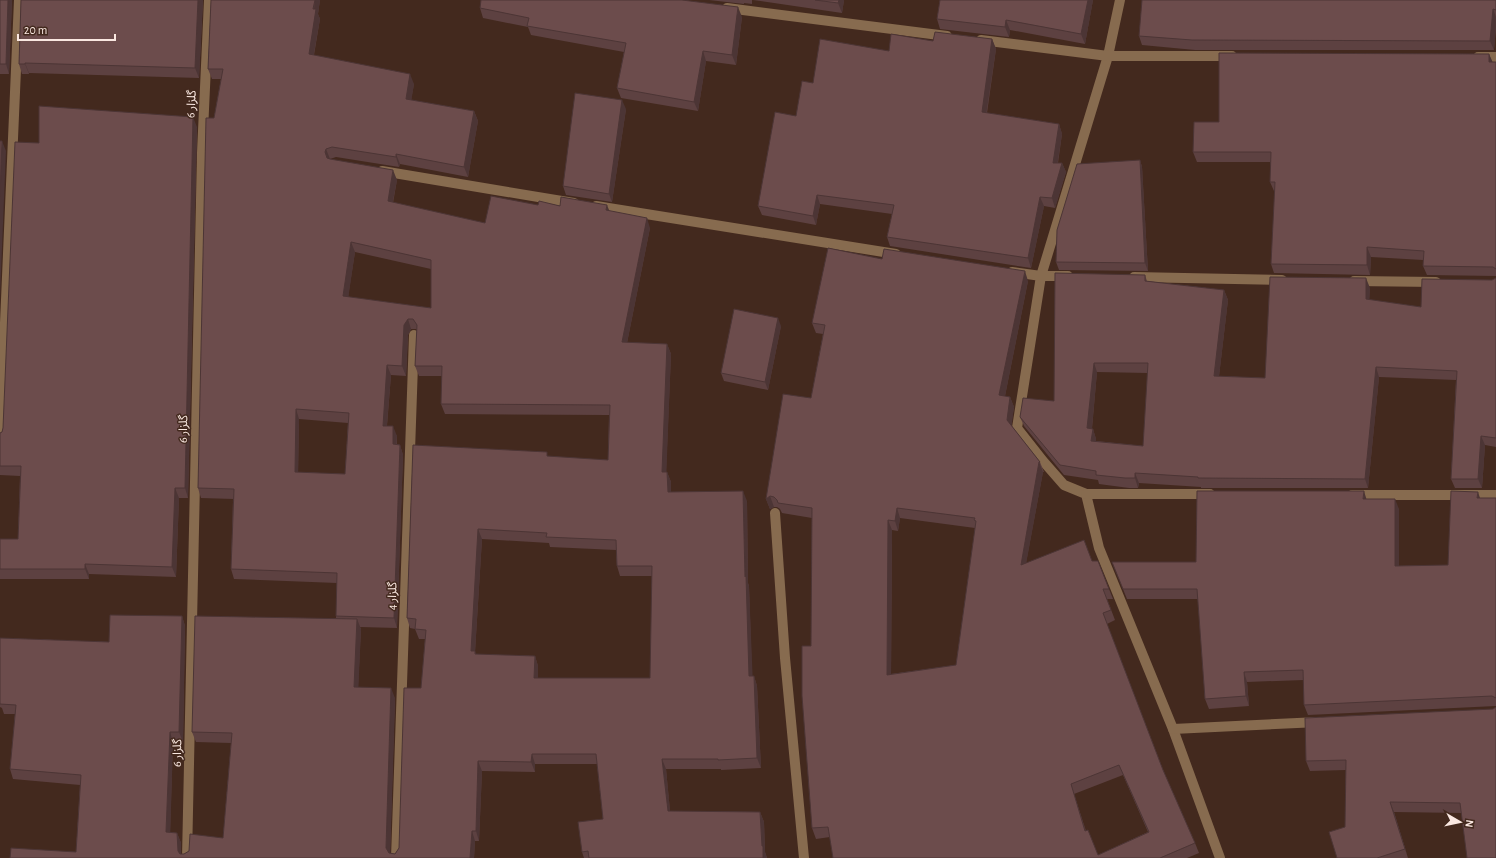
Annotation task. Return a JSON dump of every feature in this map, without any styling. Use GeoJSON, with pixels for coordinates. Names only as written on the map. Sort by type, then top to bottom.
{"type":"FeatureCollection","features":[{"type":"Feature","properties":{"kind":"street"},"geometry":{"type":"LineString","coordinates":[[0,438],[18,0]]}},
{"type":"Feature","properties":{"kind":"street","name":"گلزار 6"},"geometry":{"type":"LineString","coordinates":[[187,858],[202,153],[209,0]]}},
{"type":"Feature","properties":{"kind":"street"},"geometry":{"type":"LineString","coordinates":[[1120,0],[1108,56],[1041,276],[1017,428],[1064,485],[1086,494],[1220,494]]}},
{"type":"Feature","properties":{"kind":"street"},"geometry":{"type":"LineString","coordinates":[[714,7],[958,37]]}},
{"type":"Feature","properties":{"kind":"street"},"geometry":{"type":"LineString","coordinates":[[974,39],[1108,56],[1242,56]]}},
{"type":"Feature","properties":{"kind":"street"},"geometry":{"type":"LineString","coordinates":[[1464,57],[1496,57]]}},
{"type":"Feature","properties":{"kind":"street"},"geometry":{"type":"LineString","coordinates":[[374,170],[902,255]]}},
{"type":"Feature","properties":{"kind":"street"},"geometry":{"type":"LineString","coordinates":[[1002,270],[1041,276],[1081,276]]}},
{"type":"Feature","properties":{"kind":"street"},"geometry":{"type":"LineString","coordinates":[[1121,277],[1288,280]]}},
{"type":"Feature","properties":{"kind":"street"},"geometry":{"type":"LineString","coordinates":[[1344,281],[1448,282]]}},
{"type":"Feature","properties":{"kind":"street","name":"گلزار 4"},"geometry":{"type":"LineString","coordinates":[[396,858],[414,335]]}},
{"type":"Feature","properties":{"kind":"street"},"geometry":{"type":"LineString","coordinates":[[1086,494],[1098,548],[1173,729],[1220,858]]}},
{"type":"Feature","properties":{"kind":"street"},"geometry":{"type":"LineString","coordinates":[[1338,495],[1496,495]]}},
{"type":"Feature","properties":{"kind":"street"},"geometry":{"type":"LineString","coordinates":[[775,513],[785,658],[804,858]]}},
{"type":"Feature","properties":{"kind":"street"},"geometry":{"type":"LineString","coordinates":[[1173,729],[1330,721]]}},
{"type":"Feature","properties":{"kind":"building"},"geometry":{"type":"Polygon","coordinates":[[[0,0],[8,0],[6,64],[0,64],[0,0]]]}},
{"type":"Feature","properties":{"kind":"building"},"geometry":{"type":"Polygon","coordinates":[[[21,0],[198,0],[195,68],[19,64],[21,0]]]}},
{"type":"Feature","properties":{"kind":"building"},"geometry":{"type":"Polygon","coordinates":[[[211,0],[315,0],[313,9],[316,9],[309,54],[410,74],[406,99],[474,111],[464,167],[396,154],[396,157],[332,147],[326,149],[325,152],[327,158],[330,159],[393,170],[388,201],[485,223],[491,196],[538,205],[539,201],[560,206],[561,197],[607,205],[606,210],[647,218],[622,342],[667,344],[662,472],[667,472],[668,492],[743,491],[749,676],[754,676],[757,758],[718,760],[662,759],[668,811],[760,812],[763,858],[589,858],[588,851],[582,852],[578,822],[603,819],[596,754],[532,754],[531,762],[478,761],[476,831],[472,831],[470,858],[10,858],[11,848],[76,852],[81,775],[10,769],[16,705],[0,704],[0,638],[109,642],[110,615],[182,616],[179,732],[170,732],[166,832],[177,833],[178,851],[180,854],[184,854],[189,851],[190,834],[223,838],[232,733],[192,732],[195,616],[357,619],[354,687],[391,688],[386,848],[389,853],[395,854],[399,848],[404,688],[421,688],[426,630],[415,629],[416,619],[407,618],[413,445],[547,452],[547,456],[608,460],[610,405],[441,404],[442,366],[415,366],[417,325],[413,319],[408,319],[404,325],[402,366],[387,365],[383,426],[393,426],[393,444],[400,445],[394,618],[336,616],[337,573],[231,569],[234,489],[198,488],[206,118],[214,118],[223,69],[208,69],[211,0]],[[351,242],[343,296],[431,308],[431,260],[351,242]],[[296,409],[295,472],[345,474],[349,413],[296,409]],[[478,529],[471,651],[475,651],[475,654],[535,656],[534,678],[650,678],[652,566],[617,566],[616,540],[546,537],[547,533],[478,529]]]}},
{"type":"Feature","properties":{"kind":"building"},"geometry":{"type":"Polygon","coordinates":[[[481,0],[682,0],[738,7],[732,55],[703,51],[694,102],[617,88],[626,43],[527,26],[529,18],[480,8],[481,0]]]}},
{"type":"Feature","properties":{"kind":"building"},"geometry":{"type":"Polygon","coordinates":[[[815,0],[839,0],[838,3],[815,0]]]}},
{"type":"Feature","properties":{"kind":"building"},"geometry":{"type":"Polygon","coordinates":[[[940,0],[1088,0],[1081,34],[1006,20],[1005,27],[937,19],[940,0]]]}},
{"type":"Feature","properties":{"kind":"building"},"geometry":{"type":"Polygon","coordinates":[[[1142,0],[1496,0],[1496,10],[1493,9],[1490,41],[1192,40],[1139,36],[1142,0]]]}},
{"type":"Feature","properties":{"kind":"building"},"geometry":{"type":"Polygon","coordinates":[[[935,32],[992,39],[982,112],[1059,124],[1053,163],[1062,163],[1052,198],[1040,197],[1028,258],[887,237],[894,205],[817,195],[813,216],[758,206],[775,112],[796,116],[802,81],[813,83],[820,39],[889,51],[891,34],[933,41],[935,32]]]}},
{"type":"Feature","properties":{"kind":"building"},"geometry":{"type":"Polygon","coordinates":[[[1219,53],[1489,54],[1489,62],[1496,62],[1496,269],[1493,267],[1423,266],[1424,251],[1367,247],[1367,265],[1271,264],[1275,182],[1270,182],[1271,152],[1193,152],[1194,122],[1219,122],[1219,53]]]}},
{"type":"Feature","properties":{"kind":"building"},"geometry":{"type":"Polygon","coordinates":[[[575,93],[622,100],[609,194],[563,186],[575,93]]]}},
{"type":"Feature","properties":{"kind":"building"},"geometry":{"type":"Polygon","coordinates":[[[39,106],[193,117],[185,488],[175,488],[172,567],[85,564],[85,569],[0,569],[0,539],[18,539],[21,466],[0,466],[0,433],[2,432],[3,428],[15,142],[39,143],[39,106]]]}},
{"type":"Feature","properties":{"kind":"building"},"geometry":{"type":"Polygon","coordinates":[[[0,141],[2,141],[0,197],[0,141]]]}},
{"type":"Feature","properties":{"kind":"building"},"geometry":{"type":"Polygon","coordinates":[[[1140,160],[1145,263],[1056,262],[1057,230],[1077,164],[1140,160]]]}},
{"type":"Feature","properties":{"kind":"building"},"geometry":{"type":"Polygon","coordinates":[[[828,248],[882,259],[884,249],[1025,271],[999,395],[1010,397],[1007,420],[1040,462],[1021,565],[1084,540],[1092,561],[1098,561],[1109,589],[1103,589],[1111,610],[1103,613],[1163,770],[1195,843],[1160,858],[833,858],[828,827],[812,828],[802,696],[802,646],[811,646],[812,508],[778,503],[774,497],[770,496],[766,499],[783,394],[811,398],[825,325],[812,323],[828,248]],[[897,508],[895,521],[888,520],[887,675],[956,665],[976,521],[974,520],[975,518],[897,508]],[[1119,765],[1071,784],[1085,831],[1088,830],[1098,855],[1149,832],[1119,765]]]}},
{"type":"Feature","properties":{"kind":"building"},"geometry":{"type":"Polygon","coordinates":[[[1055,273],[1145,275],[1145,281],[1224,290],[1214,376],[1265,378],[1270,277],[1366,278],[1366,299],[1421,307],[1422,279],[1492,280],[1496,278],[1496,438],[1481,436],[1478,479],[1451,479],[1457,371],[1376,367],[1365,479],[1198,478],[1135,473],[1135,478],[1096,475],[1096,471],[1060,465],[1020,417],[1023,398],[1054,401],[1055,273]],[[1094,363],[1087,428],[1093,429],[1091,441],[1143,446],[1148,363],[1094,363]]]}},
{"type":"Feature","properties":{"kind":"building"},"geometry":{"type":"Polygon","coordinates":[[[734,309],[778,318],[765,382],[721,373],[734,309]]]}},
{"type":"Feature","properties":{"kind":"building"},"geometry":{"type":"Polygon","coordinates":[[[1197,491],[1364,491],[1363,499],[1395,499],[1395,566],[1448,565],[1451,491],[1478,492],[1477,498],[1496,498],[1496,698],[1492,696],[1304,705],[1303,670],[1244,672],[1246,696],[1205,699],[1197,589],[1123,589],[1112,562],[1196,562],[1197,491]]]}},
{"type":"Feature","properties":{"kind":"building"},"geometry":{"type":"Polygon","coordinates":[[[1496,707],[1496,858],[1467,858],[1460,803],[1390,802],[1405,849],[1377,858],[1337,858],[1329,832],[1345,827],[1346,760],[1306,761],[1305,718],[1493,709],[1496,707]]]}}]}
